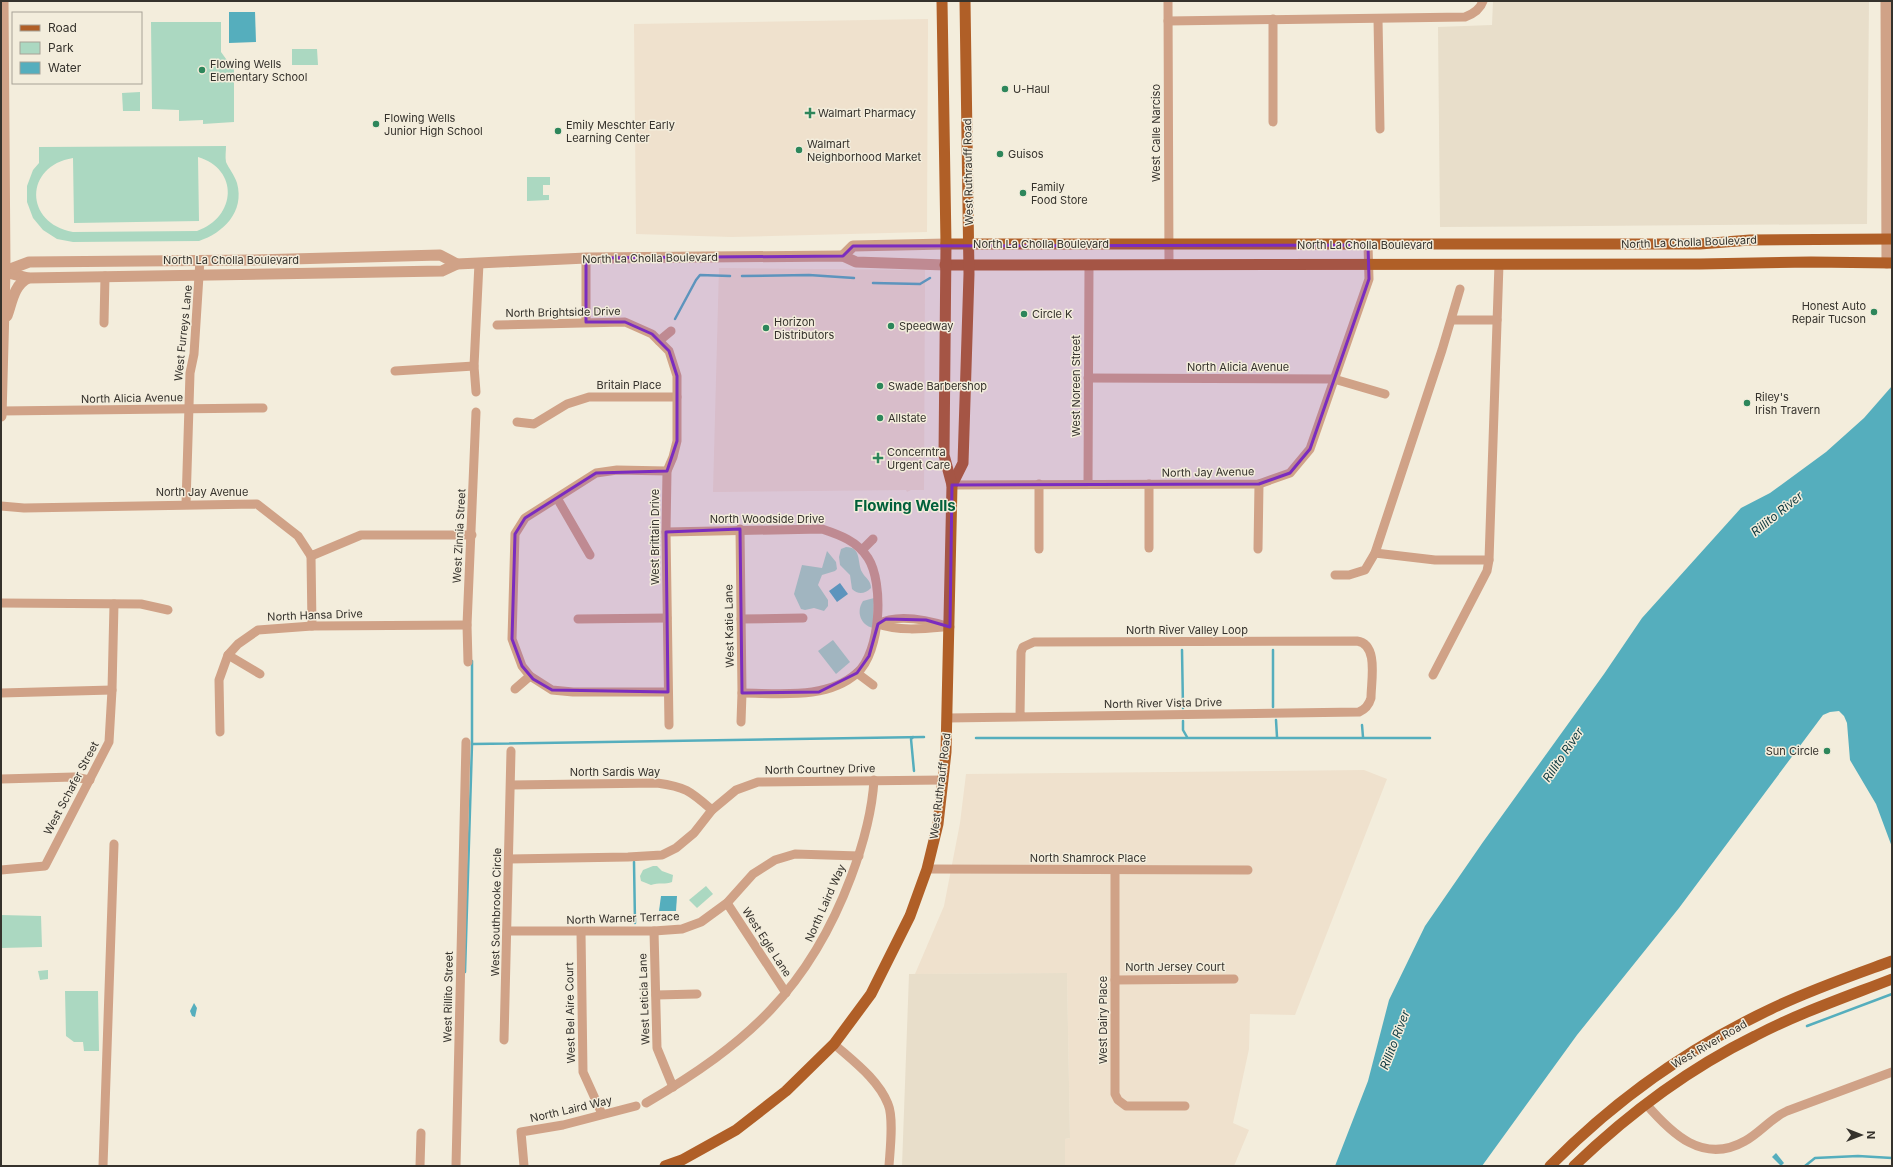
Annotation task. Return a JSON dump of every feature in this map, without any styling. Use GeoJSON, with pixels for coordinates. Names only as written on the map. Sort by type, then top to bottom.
{"type":"FeatureCollection","features":[{"type":"Feature","properties":{"kind":"main road","name":"West Ruthrauff Road"},"geometry":{"type":"LineString","coordinates":[[666,1166],[684,1163],[736,1130],[786,1091],[834,1044],[875,987],[910,916],[928,869],[938,824],[943,780],[948,718],[950,626],[952,485],[944,455],[946,244],[942,1]]}},
{"type":"Feature","properties":{"kind":"main road","name":"West Ruthrauff Road"},"geometry":{"type":"LineString","coordinates":[[952,485],[963,463],[969,265],[965,1]]}},
{"type":"Feature","properties":{"kind":"main road","name":"North La Cholla Boulevard"},"geometry":{"type":"LineString","coordinates":[[946,244],[1700,244],[1750,240],[1889,240]]}},
{"type":"Feature","properties":{"kind":"main road","name":"North La Cholla Boulevard"},"geometry":{"type":"LineString","coordinates":[[945,265],[1889,263]]}},
{"type":"Feature","properties":{"kind":"main road","name":"West River Road"},"geometry":{"type":"LineString","coordinates":[[1550,1166],[1601,1119],[1661,1072],[1707,1043],[1771,1009],[1892,961]]}},
{"type":"Feature","properties":{"kind":"main road","name":"West River Road"},"geometry":{"type":"LineString","coordinates":[[1574,1166],[1613,1130],[1646,1104],[1708,1062],[1779,1024],[1892,979]]}},
{"type":"Feature","properties":{"kind":"main road"},"geometry":{"type":"LineString","coordinates":[[1771,1009],[1779,1024]]}},
{"type":"Feature","properties":{"kind":"street"},"geometry":{"type":"LineString","coordinates":[[1,416],[4,323],[2,86],[3,1]]}},
{"type":"Feature","properties":{"kind":"street","name":"West Calle Narciso"},"geometry":{"type":"LineString","coordinates":[[1168,1],[1169,265]]}},
{"type":"Feature","properties":{"kind":"street"},"geometry":{"type":"LineString","coordinates":[[1886,1],[1889,263]]}},
{"type":"Feature","properties":{"kind":"street"},"geometry":{"type":"LineString","coordinates":[[1168,21],[1465,17],[1474,13],[1482,3]]}},
{"type":"Feature","properties":{"kind":"street"},"geometry":{"type":"LineString","coordinates":[[1273,19],[1273,122]]}},
{"type":"Feature","properties":{"kind":"street"},"geometry":{"type":"LineString","coordinates":[[1378,19],[1380,129]]}},
{"type":"Feature","properties":{"kind":"street","name":"North La Cholla Boulevard"},"geometry":{"type":"LineString","coordinates":[[843,256],[853,246],[946,244]]}},
{"type":"Feature","properties":{"kind":"street","name":"North Jay Avenue"},"geometry":{"type":"LineString","coordinates":[[952,485],[1259,484],[1290,473],[1310,449],[1369,279],[1368,245]]}},
{"type":"Feature","properties":{"kind":"street","name":"North La Cholla Boulevard"},"geometry":{"type":"LineString","coordinates":[[3,271],[29,262],[440,255],[457,264]]}},
{"type":"Feature","properties":{"kind":"street","name":"North La Cholla Boulevard"},"geometry":{"type":"LineString","coordinates":[[3,271],[28,278],[442,271],[457,264],[586,258],[843,256],[856,262],[945,265]]}},
{"type":"Feature","properties":{"kind":"street"},"geometry":{"type":"LineString","coordinates":[[586,258],[586,322]]}},
{"type":"Feature","properties":{"kind":"street","name":"West Furreys Lane"},"geometry":{"type":"LineString","coordinates":[[186,504],[188,409],[200,275],[200,260]]}},
{"type":"Feature","properties":{"kind":"street"},"geometry":{"type":"LineString","coordinates":[[476,392],[474,366],[479,263]]}},
{"type":"Feature","properties":{"kind":"street"},"geometry":{"type":"LineString","coordinates":[[1433,675],[1487,571],[1489,560],[1499,264]]}},
{"type":"Feature","properties":{"kind":"street","name":"West Noreen Street"},"geometry":{"type":"LineString","coordinates":[[1088,484],[1089,265]]}},
{"type":"Feature","properties":{"kind":"street"},"geometry":{"type":"LineString","coordinates":[[104,323],[105,276]]}},
{"type":"Feature","properties":{"kind":"street"},"geometry":{"type":"LineString","coordinates":[[4,323],[17,288],[22,281],[28,278]]}},
{"type":"Feature","properties":{"kind":"street"},"geometry":{"type":"LineString","coordinates":[[1335,576],[1349,575],[1365,570],[1375,553],[1452,320],[1460,289]]}},
{"type":"Feature","properties":{"kind":"street"},"geometry":{"type":"LineString","coordinates":[[1452,320],[1497,320]]}},
{"type":"Feature","properties":{"kind":"street","name":"North Brightside Drive"},"geometry":{"type":"LineString","coordinates":[[497,325],[625,322],[652,334],[669,351]]}},
{"type":"Feature","properties":{"kind":"street"},"geometry":{"type":"LineString","coordinates":[[659,341],[672,331]]}},
{"type":"Feature","properties":{"kind":"street","name":"West Brittain Drive"},"geometry":{"type":"LineString","coordinates":[[669,351],[677,376],[677,441],[673,457],[667,471],[666,532],[669,725]]}},
{"type":"Feature","properties":{"kind":"street"},"geometry":{"type":"LineString","coordinates":[[396,371],[474,366]]}},
{"type":"Feature","properties":{"kind":"street","name":"North Alicia Avenue"},"geometry":{"type":"LineString","coordinates":[[1088,378],[1334,379],[1385,394]]}},
{"type":"Feature","properties":{"kind":"street","name":"Britain Place"},"geometry":{"type":"LineString","coordinates":[[517,422],[534,424],[567,404],[589,397],[677,397]]}},
{"type":"Feature","properties":{"kind":"street","name":"North Alicia Avenue"},"geometry":{"type":"LineString","coordinates":[[1,412],[263,408]]}},
{"type":"Feature","properties":{"kind":"street","name":"West Zinnia Street"},"geometry":{"type":"LineString","coordinates":[[468,662],[467,625],[476,412]]}},
{"type":"Feature","properties":{"kind":"street"},"geometry":{"type":"LineString","coordinates":[[667,471],[617,470],[596,473],[525,518],[515,534],[512,639],[522,666],[530,676],[552,690],[573,692],[668,692]]}},
{"type":"Feature","properties":{"kind":"street"},"geometry":{"type":"LineString","coordinates":[[1039,484],[1039,549]]}},
{"type":"Feature","properties":{"kind":"street"},"geometry":{"type":"LineString","coordinates":[[1149,484],[1149,548]]}},
{"type":"Feature","properties":{"kind":"street"},"geometry":{"type":"LineString","coordinates":[[1258,550],[1259,484]]}},
{"type":"Feature","properties":{"kind":"street"},"geometry":{"type":"LineString","coordinates":[[557,498],[590,555]]}},
{"type":"Feature","properties":{"kind":"street","name":"North Jay Avenue"},"geometry":{"type":"LineString","coordinates":[[1,506],[24,508],[186,504],[256,504],[298,536],[311,556]]}},
{"type":"Feature","properties":{"kind":"street","name":"North Woodside Drive"},"geometry":{"type":"LineString","coordinates":[[666,532],[822,529],[845,537],[862,550],[868,558],[876,580],[878,624],[869,656],[857,673]]}},
{"type":"Feature","properties":{"kind":"street","name":"West Katie Lane"},"geometry":{"type":"LineString","coordinates":[[740,530],[741,722]]}},
{"type":"Feature","properties":{"kind":"street"},"geometry":{"type":"LineString","coordinates":[[312,626],[311,556],[361,535],[472,535]]}},
{"type":"Feature","properties":{"kind":"street"},"geometry":{"type":"LineString","coordinates":[[862,550],[873,540]]}},
{"type":"Feature","properties":{"kind":"street"},"geometry":{"type":"LineString","coordinates":[[1375,553],[1435,560],[1489,560]]}},
{"type":"Feature","properties":{"kind":"street"},"geometry":{"type":"LineString","coordinates":[[1,603],[147,604],[168,610]]}},
{"type":"Feature","properties":{"kind":"street","name":"West Schafer Street"},"geometry":{"type":"LineString","coordinates":[[1,870],[45,866],[109,742],[114,604]]}},
{"type":"Feature","properties":{"kind":"street"},"geometry":{"type":"LineString","coordinates":[[578,619],[667,618]]}},
{"type":"Feature","properties":{"kind":"street"},"geometry":{"type":"LineString","coordinates":[[741,619],[803,618]]}},
{"type":"Feature","properties":{"kind":"street"},"geometry":{"type":"LineString","coordinates":[[878,624],[886,619],[926,620],[950,626]]}},
{"type":"Feature","properties":{"kind":"street","name":"North Hansa Drive"},"geometry":{"type":"LineString","coordinates":[[220,732],[219,680],[228,655],[238,644],[258,630],[312,626],[467,625]]}},
{"type":"Feature","properties":{"kind":"street","name":"North River Valley Loop"},"geometry":{"type":"LineString","coordinates":[[1020,716],[1020,657],[1025,643],[1034,642],[1367,642],[1371,651],[1371,698]]}},
{"type":"Feature","properties":{"kind":"street"},"geometry":{"type":"LineString","coordinates":[[228,655],[260,674]]}},
{"type":"Feature","properties":{"kind":"street"},"geometry":{"type":"LineString","coordinates":[[742,693],[819,692],[840,684],[857,673],[873,685]]}},
{"type":"Feature","properties":{"kind":"street"},"geometry":{"type":"LineString","coordinates":[[515,689],[530,676]]}},
{"type":"Feature","properties":{"kind":"street"},"geometry":{"type":"LineString","coordinates":[[1,693],[112,690]]}},
{"type":"Feature","properties":{"kind":"street","name":"North River Vista Drive"},"geometry":{"type":"LineString","coordinates":[[948,718],[1353,713],[1369,710],[1371,698]]}},
{"type":"Feature","properties":{"kind":"street","name":"West Rillito Street"},"geometry":{"type":"LineString","coordinates":[[456,1166],[466,742]]}},
{"type":"Feature","properties":{"kind":"street","name":"West Southbrooke Circle"},"geometry":{"type":"LineString","coordinates":[[504,1040],[511,751]]}},
{"type":"Feature","properties":{"kind":"street"},"geometry":{"type":"LineString","coordinates":[[1,779],[74,777],[90,780]]}},
{"type":"Feature","properties":{"kind":"street","name":"North Laird Way"},"geometry":{"type":"LineString","coordinates":[[646,1103],[724,1053],[761,1022],[797,981],[820,946],[843,898],[859,856],[867,829],[873,798],[874,780]]}},
{"type":"Feature","properties":{"kind":"street","name":"North Courtney Drive"},"geometry":{"type":"LineString","coordinates":[[509,859],[662,855],[676,848],[694,832],[712,810],[736,790],[758,782],[943,780]]}},
{"type":"Feature","properties":{"kind":"street","name":"North Sardis Way"},"geometry":{"type":"LineString","coordinates":[[511,785],[657,783],[677,785],[692,793],[712,810]]}},
{"type":"Feature","properties":{"kind":"street"},"geometry":{"type":"LineString","coordinates":[[104,1166],[114,844]]}},
{"type":"Feature","properties":{"kind":"street","name":"North Warner Terrace"},"geometry":{"type":"LineString","coordinates":[[507,931],[580,932],[682,929],[701,922],[727,903],[753,874],[775,860],[795,854],[859,856]]}},
{"type":"Feature","properties":{"kind":"street","name":"North Shamrock Place"},"geometry":{"type":"LineString","coordinates":[[928,869],[1248,870]]}},
{"type":"Feature","properties":{"kind":"street","name":"West Dairy Place"},"geometry":{"type":"LineString","coordinates":[[1115,870],[1115,1090],[1118,1100],[1126,1106],[1185,1106]]}},
{"type":"Feature","properties":{"kind":"street","name":"West Egle Lane"},"geometry":{"type":"LineString","coordinates":[[727,903],[786,993]]}},
{"type":"Feature","properties":{"kind":"street","name":"West Leticia Lane"},"geometry":{"type":"LineString","coordinates":[[654,931],[657,1048],[673,1087]]}},
{"type":"Feature","properties":{"kind":"street","name":"West Bel Aire Court"},"geometry":{"type":"LineString","coordinates":[[580,932],[583,1072],[602,1114]]}},
{"type":"Feature","properties":{"kind":"street","name":"North Jersey Court"},"geometry":{"type":"LineString","coordinates":[[1115,980],[1234,979]]}},
{"type":"Feature","properties":{"kind":"street"},"geometry":{"type":"LineString","coordinates":[[656,995],[698,994]]}},
{"type":"Feature","properties":{"kind":"street"},"geometry":{"type":"LineString","coordinates":[[834,1044],[878,1087],[889,1105],[891,1134],[889,1166]]}},
{"type":"Feature","properties":{"kind":"street"},"geometry":{"type":"LineString","coordinates":[[1646,1104],[1665,1126],[1686,1142],[1705,1148],[1724,1148],[1746,1141],[1773,1119],[1787,1111],[1892,1072]]}},
{"type":"Feature","properties":{"kind":"street","name":"North Laird Way"},"geometry":{"type":"LineString","coordinates":[[524,1166],[521,1132],[563,1125],[636,1106]]}},
{"type":"Feature","properties":{"kind":"street"},"geometry":{"type":"LineString","coordinates":[[420,1166],[421,1133]]}},
{"type":"Feature","properties":{"kind":"highlighted area"},"geometry":{"type":"Polygon","coordinates":[[[1368,245],[1369,279],[1310,449],[1290,473],[1259,484],[952,485],[950,627],[926,620],[886,619],[878,624],[869,656],[857,673],[819,692],[742,693],[740,529],[666,532],[668,692],[552,690],[533,679],[522,666],[512,639],[515,534],[525,518],[596,473],[667,471],[677,441],[677,376],[669,351],[652,334],[625,322],[586,322],[586,258],[843,256],[853,246],[1368,245]]]}},
{"type":"Feature","properties":{"kind":"shaded area"},"geometry":{"type":"Polygon","coordinates":[[[1493,1],[1869,1],[1867,224],[1440,227],[1438,27],[1492,25],[1493,1]]]}},
{"type":"Feature","properties":{"kind":"shaded area"},"geometry":{"type":"Polygon","coordinates":[[[928,19],[927,232],[731,237],[636,234],[634,24],[928,19]]]}},
{"type":"Feature","properties":{"kind":"shaded area"},"geometry":{"type":"Polygon","coordinates":[[[719,268],[925,270],[924,490],[911,490],[907,492],[906,490],[713,492],[719,268]]]}},
{"type":"Feature","properties":{"kind":"shaded area"},"geometry":{"type":"Polygon","coordinates":[[[1364,770],[1387,779],[1295,1015],[1250,1014],[1249,1049],[1233,1123],[1249,1130],[1234,1166],[1065,1166],[1065,1139],[1070,1138],[1067,973],[915,974],[944,906],[960,823],[966,774],[1364,770]]]}},
{"type":"Feature","properties":{"kind":"shaded area"},"geometry":{"type":"Polygon","coordinates":[[[1067,973],[1070,1138],[1065,1139],[1065,1166],[902,1166],[909,974],[1067,973]]]}},
{"type":"Feature","properties":{"kind":"green space"},"geometry":{"type":"Polygon","coordinates":[[[151,22],[221,22],[221,52],[234,70],[234,122],[203,124],[203,120],[179,121],[179,110],[152,109],[151,22]]]}},
{"type":"Feature","properties":{"kind":"green space"},"geometry":{"type":"Polygon","coordinates":[[[292,49],[317,49],[318,65],[292,65],[292,49]]]}},
{"type":"Feature","properties":{"kind":"green space"},"geometry":{"type":"Polygon","coordinates":[[[140,92],[140,111],[123,111],[122,93],[140,92]]]}},
{"type":"Feature","properties":{"kind":"green space"},"geometry":{"type":"Polygon","coordinates":[[[226,146],[226,162],[237,183],[239,193],[238,203],[235,212],[224,227],[216,233],[199,241],[73,242],[57,239],[43,230],[33,218],[27,202],[27,186],[33,170],[39,163],[39,147],[226,146]],[[198,157],[199,221],[74,223],[73,158],[57,163],[45,172],[39,183],[36,195],[39,207],[45,218],[57,227],[73,232],[197,231],[210,224],[220,215],[226,205],[228,193],[226,182],[221,172],[211,163],[198,157]]]}},
{"type":"Feature","properties":{"kind":"green space"},"geometry":{"type":"Polygon","coordinates":[[[527,177],[550,177],[550,185],[543,185],[543,195],[549,195],[549,200],[527,201],[527,177]]]}},
{"type":"Feature","properties":{"kind":"green space"},"geometry":{"type":"Polygon","coordinates":[[[846,547],[855,550],[857,553],[862,572],[871,585],[871,588],[866,592],[859,593],[852,589],[850,575],[840,565],[839,557],[841,549],[846,547]]]}},
{"type":"Feature","properties":{"kind":"green space"},"geometry":{"type":"Polygon","coordinates":[[[827,551],[836,562],[837,569],[822,575],[818,585],[828,600],[828,606],[824,611],[814,608],[805,610],[801,609],[794,594],[802,565],[822,568],[827,551]]]}},
{"type":"Feature","properties":{"kind":"green space"},"geometry":{"type":"Polygon","coordinates":[[[874,598],[873,628],[862,621],[860,617],[860,609],[863,601],[874,598]]]}},
{"type":"Feature","properties":{"kind":"green space"},"geometry":{"type":"Polygon","coordinates":[[[833,640],[850,662],[836,674],[818,651],[833,640]]]}},
{"type":"Feature","properties":{"kind":"green space"},"geometry":{"type":"Polygon","coordinates":[[[657,866],[662,871],[673,875],[672,882],[651,885],[641,881],[640,876],[643,870],[657,866]]]}},
{"type":"Feature","properties":{"kind":"green space"},"geometry":{"type":"Polygon","coordinates":[[[706,886],[713,894],[697,908],[689,900],[706,886]]]}},
{"type":"Feature","properties":{"kind":"green space"},"geometry":{"type":"Polygon","coordinates":[[[1,915],[41,916],[42,947],[1,948],[1,915]]]}},
{"type":"Feature","properties":{"kind":"green space"},"geometry":{"type":"Polygon","coordinates":[[[48,970],[48,979],[40,980],[38,971],[48,970]]]}},
{"type":"Feature","properties":{"kind":"green space"},"geometry":{"type":"Polygon","coordinates":[[[65,991],[98,991],[99,1051],[84,1051],[83,1042],[74,1042],[66,1036],[65,991]]]}},
{"type":"Feature","properties":{"kind":"water"},"geometry":{"type":"Polygon","coordinates":[[[229,12],[255,12],[256,42],[229,43],[229,12]]]}},
{"type":"Feature","properties":{"kind":"water","name":"Rillito River"},"geometry":{"type":"Polygon","coordinates":[[[1892,386],[1892,847],[1876,804],[1850,760],[1847,723],[1844,716],[1839,711],[1830,712],[1823,715],[1679,908],[1577,1035],[1482,1166],[1335,1166],[1368,1081],[1389,1000],[1425,926],[1642,618],[1741,508],[1770,493],[1826,452],[1864,418],[1892,386]]]}},
{"type":"Feature","properties":{"kind":"water"},"geometry":{"type":"Polygon","coordinates":[[[840,583],[848,594],[837,602],[829,591],[840,583]]]}},
{"type":"Feature","properties":{"kind":"water"},"geometry":{"type":"Polygon","coordinates":[[[661,896],[677,896],[676,911],[659,911],[661,896]]]}},
{"type":"Feature","properties":{"kind":"water"},"geometry":{"type":"Polygon","coordinates":[[[194,1003],[197,1008],[195,1017],[192,1016],[190,1011],[194,1003]]]}},
{"type":"Feature","properties":{"kind":"water"},"geometry":{"type":"Polygon","coordinates":[[[1776,1153],[1784,1163],[1781,1166],[1772,1157],[1776,1153]]]}},
{"type":"Feature","properties":{"kind":"waterway"},"geometry":{"type":"LineString","coordinates":[[675,319],[700,275],[730,276]]}},
{"type":"Feature","properties":{"kind":"waterway"},"geometry":{"type":"LineString","coordinates":[[742,276],[809,275],[854,278]]}},
{"type":"Feature","properties":{"kind":"waterway"},"geometry":{"type":"LineString","coordinates":[[873,283],[920,284],[930,278]]}},
{"type":"Feature","properties":{"kind":"waterway"},"geometry":{"type":"LineString","coordinates":[[1182,650],[1183,708]]}},
{"type":"Feature","properties":{"kind":"waterway"},"geometry":{"type":"LineString","coordinates":[[1273,650],[1273,707]]}},
{"type":"Feature","properties":{"kind":"waterway"},"geometry":{"type":"LineString","coordinates":[[465,972],[472,744],[472,661]]}},
{"type":"Feature","properties":{"kind":"waterway"},"geometry":{"type":"LineString","coordinates":[[1276,720],[1277,737]]}},
{"type":"Feature","properties":{"kind":"waterway"},"geometry":{"type":"LineString","coordinates":[[1183,721],[1183,730],[1187,737]]}},
{"type":"Feature","properties":{"kind":"waterway"},"geometry":{"type":"LineString","coordinates":[[1362,725],[1363,737]]}},
{"type":"Feature","properties":{"kind":"waterway"},"geometry":{"type":"LineString","coordinates":[[913,737],[911,739],[914,771]]}},
{"type":"Feature","properties":{"kind":"waterway"},"geometry":{"type":"LineString","coordinates":[[472,744],[924,737]]}},
{"type":"Feature","properties":{"kind":"waterway"},"geometry":{"type":"LineString","coordinates":[[976,738],[1430,738]]}},
{"type":"Feature","properties":{"kind":"waterway"},"geometry":{"type":"LineString","coordinates":[[634,862],[635,923]]}},
{"type":"Feature","properties":{"kind":"waterway"},"geometry":{"type":"LineString","coordinates":[[1807,1026],[1892,994]]}},
{"type":"Feature","properties":{"kind":"waterway"},"geometry":{"type":"LineString","coordinates":[[1805,1166],[1815,1158],[1858,1156],[1892,1158]]}},
{"type":"Feature","properties":{"kind":"place","name":"Flowing Wells Elementary School"},"geometry":{"type":"Point","coordinates":[202,70]}},
{"type":"Feature","properties":{"kind":"place","name":"U-Haul"},"geometry":{"type":"Point","coordinates":[1005,89]}},
{"type":"Feature","properties":{"kind":"place","name":"Walmart Pharmacy"},"geometry":{"type":"Point","coordinates":[810,113]}},
{"type":"Feature","properties":{"kind":"place","name":"Flowing Wells Junior High School"},"geometry":{"type":"Point","coordinates":[376,124]}},
{"type":"Feature","properties":{"kind":"place","name":"Emily Meschter Early Learning Center"},"geometry":{"type":"Point","coordinates":[558,131]}},
{"type":"Feature","properties":{"kind":"place","name":"Walmart Neighborhood Market"},"geometry":{"type":"Point","coordinates":[799,150]}},
{"type":"Feature","properties":{"kind":"place","name":"Guisos"},"geometry":{"type":"Point","coordinates":[1000,154]}},
{"type":"Feature","properties":{"kind":"place","name":"Family Food Store"},"geometry":{"type":"Point","coordinates":[1023,193]}},
{"type":"Feature","properties":{"kind":"place","name":"Honest Auto Repair Tucson"},"geometry":{"type":"Point","coordinates":[1874,312]}},
{"type":"Feature","properties":{"kind":"place","name":"Circle K"},"geometry":{"type":"Point","coordinates":[1024,314]}},
{"type":"Feature","properties":{"kind":"place","name":"Speedway"},"geometry":{"type":"Point","coordinates":[891,326]}},
{"type":"Feature","properties":{"kind":"place","name":"Horizon Distributors"},"geometry":{"type":"Point","coordinates":[766,328]}},
{"type":"Feature","properties":{"kind":"place","name":"Swade Barbershop"},"geometry":{"type":"Point","coordinates":[880,386]}},
{"type":"Feature","properties":{"kind":"place","name":"Riley's Irish Travern"},"geometry":{"type":"Point","coordinates":[1747,403]}},
{"type":"Feature","properties":{"kind":"place","name":"Allstate"},"geometry":{"type":"Point","coordinates":[880,418]}},
{"type":"Feature","properties":{"kind":"place","name":"Concerntra Urgent Care"},"geometry":{"type":"Point","coordinates":[878,458]}},
{"type":"Feature","properties":{"kind":"place","name":"Sun Circle"},"geometry":{"type":"Point","coordinates":[1827,751]}},
{"type":"Feature","properties":{"kind":"district","name":"Flowing Wells"},"geometry":{"type":"Point","coordinates":[905,506]}}]}
